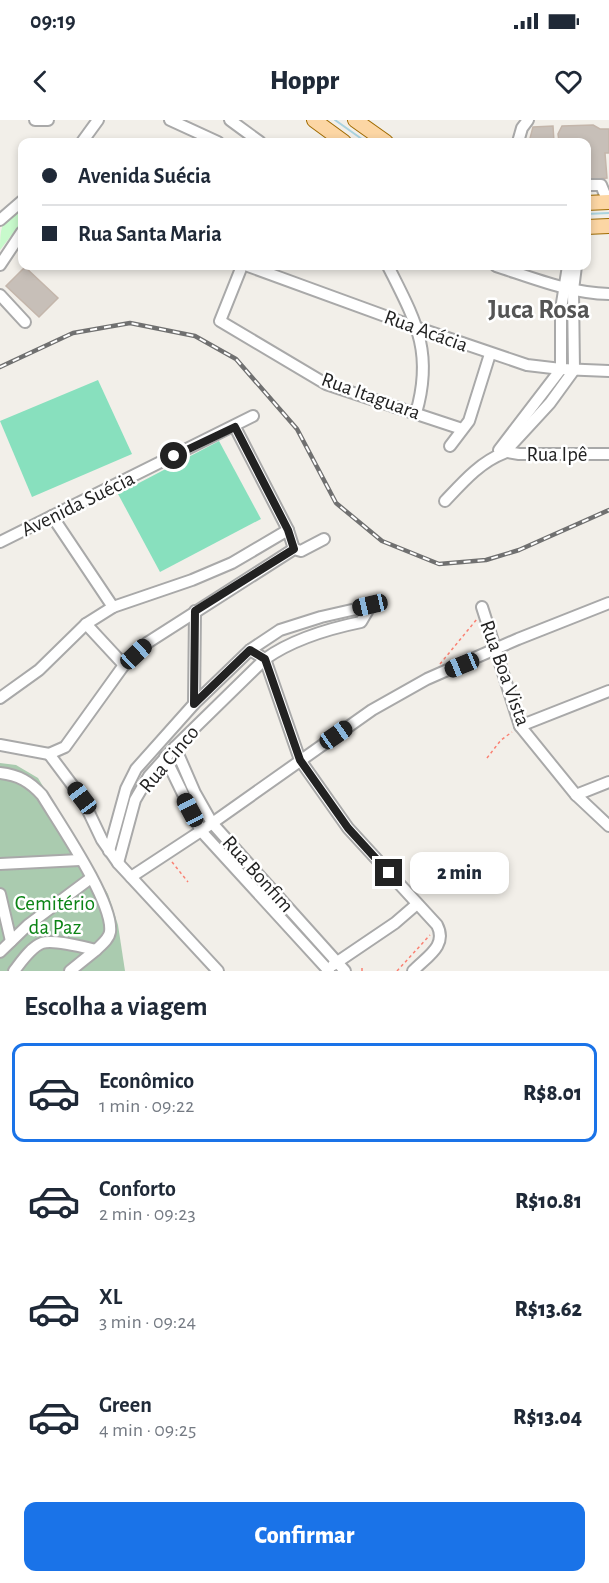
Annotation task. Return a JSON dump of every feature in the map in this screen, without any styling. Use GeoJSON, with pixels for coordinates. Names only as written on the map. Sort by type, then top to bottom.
{"type":"FeatureCollection","features":[{"type":"Feature","properties":{"kind":"main road"},"geometry":{"type":"LineString","coordinates":[[314,120],[339,138]]}},
{"type":"Feature","properties":{"kind":"main road"},"geometry":{"type":"LineString","coordinates":[[357,121],[380,138]]}},
{"type":"Feature","properties":{"kind":"main road"},"geometry":{"type":"LineString","coordinates":[[591,203],[608,202]]}},
{"type":"Feature","properties":{"kind":"main road"},"geometry":{"type":"LineString","coordinates":[[591,227],[609,226]]}},
{"type":"Feature","properties":{"kind":"street"},"geometry":{"type":"LineString","coordinates":[[35,120],[48,120]]}},
{"type":"Feature","properties":{"kind":"street"},"geometry":{"type":"LineString","coordinates":[[170,120],[209,138]]}},
{"type":"Feature","properties":{"kind":"street"},"geometry":{"type":"LineString","coordinates":[[230,120],[255,138]]}},
{"type":"Feature","properties":{"kind":"street"},"geometry":{"type":"LineString","coordinates":[[519,138],[528,120]]}},
{"type":"Feature","properties":{"kind":"street"},"geometry":{"type":"LineString","coordinates":[[84,138],[94,122]]}},
{"type":"Feature","properties":{"kind":"street"},"geometry":{"type":"LineString","coordinates":[[591,185],[601,185],[608,202]]}},
{"type":"Feature","properties":{"kind":"street"},"geometry":{"type":"LineString","coordinates":[[0,220],[18,204]]}},
{"type":"Feature","properties":{"kind":"street"},"geometry":{"type":"LineString","coordinates":[[0,264],[18,238]]}},
{"type":"Feature","properties":{"kind":"street","name":"Rua Itaguara"},"geometry":{"type":"LineString","coordinates":[[240,270],[220,321],[326,384],[462,429]]}},
{"type":"Feature","properties":{"kind":"street","name":"Rua Acácia"},"geometry":{"type":"LineString","coordinates":[[259,270],[490,354],[527,365],[609,371]]}},
{"type":"Feature","properties":{"kind":"street"},"geometry":{"type":"LineString","coordinates":[[390,270],[418,328],[424,367],[422,394],[416,413]]}},
{"type":"Feature","properties":{"kind":"street"},"geometry":{"type":"LineString","coordinates":[[509,270],[569,289],[594,294],[609,294]]}},
{"type":"Feature","properties":{"kind":"street"},"geometry":{"type":"LineString","coordinates":[[445,501],[468,477],[499,453],[550,404],[574,370],[568,270]]}},
{"type":"Feature","properties":{"kind":"street"},"geometry":{"type":"LineString","coordinates":[[499,453],[561,369],[561,309],[575,270]]}},
{"type":"Feature","properties":{"kind":"street"},"geometry":{"type":"LineString","coordinates":[[0,295],[25,322]]}},
{"type":"Feature","properties":{"kind":"street"},"geometry":{"type":"LineString","coordinates":[[450,446],[468,421],[490,354]]}},
{"type":"Feature","properties":{"kind":"street","name":"Avenida Suécia"},"geometry":{"type":"LineString","coordinates":[[0,542],[235,427],[253,416]]}},
{"type":"Feature","properties":{"kind":"street"},"geometry":{"type":"LineString","coordinates":[[235,427],[288,530],[294,549]]}},
{"type":"Feature","properties":{"kind":"street","name":"Rua Ipê"},"geometry":{"type":"LineString","coordinates":[[499,453],[609,454]]}},
{"type":"Feature","properties":{"kind":"street"},"geometry":{"type":"LineString","coordinates":[[52,516],[113,607]]}},
{"type":"Feature","properties":{"kind":"street"},"geometry":{"type":"LineString","coordinates":[[0,698],[39,670],[86,624],[113,607],[192,580],[232,563],[288,530]]}},
{"type":"Feature","properties":{"kind":"street"},"geometry":{"type":"LineString","coordinates":[[0,745],[50,754],[65,747],[124,665],[147,643],[294,549],[302,551],[324,539]]}},
{"type":"Feature","properties":{"kind":"street"},"geometry":{"type":"LineString","coordinates":[[131,877],[201,831],[372,710],[427,679],[609,603]]}},
{"type":"Feature","properties":{"kind":"street","name":"Rua Cinco"},"geometry":{"type":"LineString","coordinates":[[109,851],[126,789],[136,769],[194,704],[250,650],[280,630],[374,604],[361,622],[329,629],[280,648],[265,659],[165,757],[149,776],[135,800],[118,863]]}},
{"type":"Feature","properties":{"kind":"street","name":"Rua Boa Vista"},"geometry":{"type":"LineString","coordinates":[[482,609],[520,726],[576,795],[609,826]]}},
{"type":"Feature","properties":{"kind":"street"},"geometry":{"type":"LineString","coordinates":[[194,704],[195,611]]}},
{"type":"Feature","properties":{"kind":"street"},"geometry":{"type":"LineString","coordinates":[[86,624],[124,665]]}},
{"type":"Feature","properties":{"kind":"street"},"geometry":{"type":"LineString","coordinates":[[250,650],[265,659],[300,760],[348,828],[437,925],[441,933],[439,945],[412,971]]}},
{"type":"Feature","properties":{"kind":"street"},"geometry":{"type":"LineString","coordinates":[[520,726],[609,691]]}},
{"type":"Feature","properties":{"kind":"street","name":"Rua Bonfim"},"geometry":{"type":"LineString","coordinates":[[175,747],[195,793],[212,823],[330,968]]}},
{"type":"Feature","properties":{"kind":"street"},"geometry":{"type":"LineString","coordinates":[[50,754],[82,798],[109,851],[118,863],[218,971]]}},
{"type":"Feature","properties":{"kind":"street","name":"Rua Bonfim"},"geometry":{"type":"LineString","coordinates":[[165,757],[201,831],[330,968],[345,971]]}},
{"type":"Feature","properties":{"kind":"street"},"geometry":{"type":"LineString","coordinates":[[0,773],[11,774],[29,782],[42,795],[102,898],[109,921],[110,934],[96,950],[70,971]]}},
{"type":"Feature","properties":{"kind":"street"},"geometry":{"type":"LineString","coordinates":[[576,795],[609,782]]}},
{"type":"Feature","properties":{"kind":"street"},"geometry":{"type":"LineString","coordinates":[[0,864],[80,860]]}},
{"type":"Feature","properties":{"kind":"street"},"geometry":{"type":"LineString","coordinates":[[0,952],[28,925],[91,879]]}},
{"type":"Feature","properties":{"kind":"street"},"geometry":{"type":"LineString","coordinates":[[0,894],[11,941]]}},
{"type":"Feature","properties":{"kind":"street"},"geometry":{"type":"LineString","coordinates":[[330,968],[395,923],[417,904]]}},
{"type":"Feature","properties":{"kind":"street"},"geometry":{"type":"LineString","coordinates":[[14,971],[42,943],[50,942],[96,950]]}},
{"type":"Feature","properties":{"kind":"path"},"geometry":{"type":"LineString","coordinates":[[427,679],[482,609]]}},
{"type":"Feature","properties":{"kind":"path"},"geometry":{"type":"LineString","coordinates":[[487,758],[501,740],[520,726]]}},
{"type":"Feature","properties":{"kind":"path"},"geometry":{"type":"LineString","coordinates":[[166,854],[188,882]]}},
{"type":"Feature","properties":{"kind":"path"},"geometry":{"type":"LineString","coordinates":[[397,971],[437,925]]}},
{"type":"Feature","properties":{"kind":"green space"},"geometry":{"type":"Polygon","coordinates":[[[18,209],[18,227],[0,250],[3,224],[18,209]]]}},
{"type":"Feature","properties":{"kind":"green space"},"geometry":{"type":"Polygon","coordinates":[[[98,380],[132,454],[32,497],[0,421],[98,380]]]}},
{"type":"Feature","properties":{"kind":"green space"},"geometry":{"type":"Polygon","coordinates":[[[219,441],[261,519],[160,572],[118,494],[219,441]]]}},
{"type":"Feature","properties":{"kind":"green space","name":"Cemitério da Paz"},"geometry":{"type":"Polygon","coordinates":[[[0,763],[16,765],[38,778],[108,894],[118,925],[125,971],[0,971],[0,763]]]}},
{"type":"Feature","properties":{"kind":"building"},"geometry":{"type":"Polygon","coordinates":[[[593,125],[600,129],[609,129],[609,153],[605,153],[607,178],[591,180],[591,138],[558,138],[562,126],[593,125]]]}},
{"type":"Feature","properties":{"kind":"building"},"geometry":{"type":"Polygon","coordinates":[[[553,126],[554,138],[530,138],[533,127],[553,126]]]}},
{"type":"Feature","properties":{"kind":"building"},"geometry":{"type":"Polygon","coordinates":[[[22,270],[28,270],[58,298],[39,317],[6,286],[22,270]]]}},
{"type":"Feature","properties":{"kind":"waterway"},"geometry":{"type":"LineString","coordinates":[[335,120],[360,138]]}},
{"type":"Feature","properties":{"kind":"waterway"},"geometry":{"type":"LineString","coordinates":[[591,214],[609,213]]}},
{"type":"Feature","properties":{"kind":"railway"},"geometry":{"type":"LineString","coordinates":[[0,367],[73,333],[130,323],[195,336],[236,359],[297,429],[336,503],[382,541],[439,564],[486,560],[519,550],[609,510]]}},
{"type":"Feature","properties":{"kind":"district","name":"Juca Rosa"},"geometry":{"type":"Point","coordinates":[539,309]}},
{"type":"Feature","properties":{"kind":"route"},"geometry":{"type":"LineString","coordinates":[[174,456],[235,427],[288,530],[294,549],[195,611],[194,704],[250,650],[265,659],[300,760],[321,793],[348,828],[389,873]]}}]}
